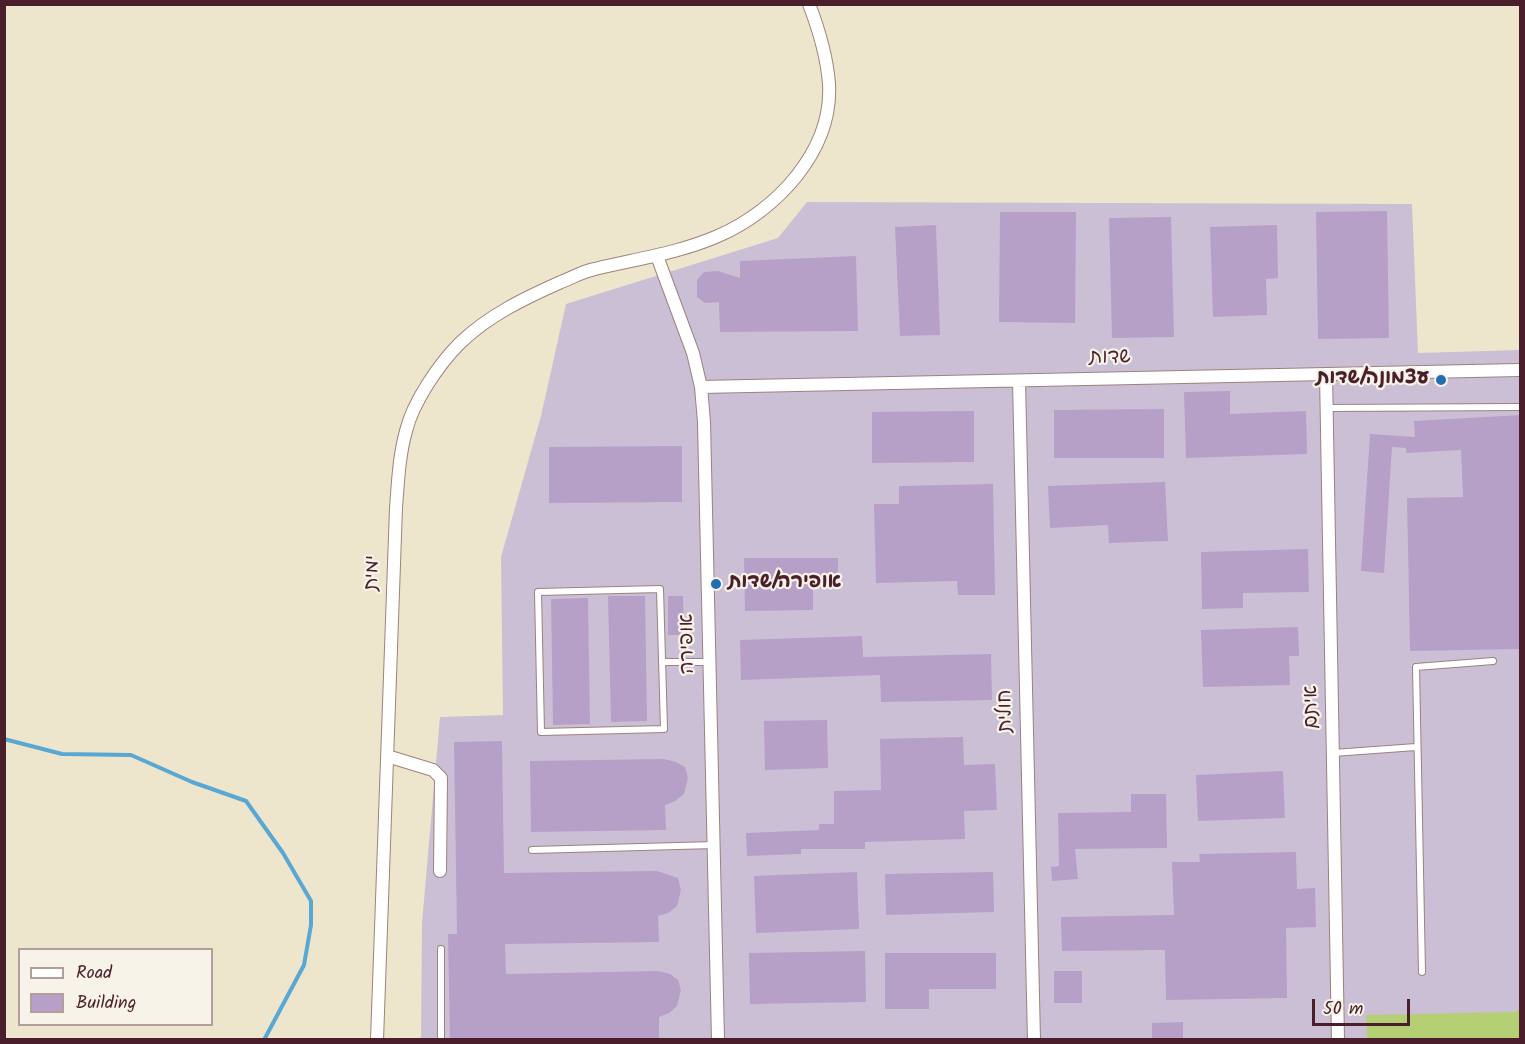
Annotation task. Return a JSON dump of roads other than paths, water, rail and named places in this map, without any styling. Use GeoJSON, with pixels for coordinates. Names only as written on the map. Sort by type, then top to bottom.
{"type":"FeatureCollection","features":[{"type":"Feature","properties":{"kind":"street","name":"ימית"},"geometry":{"type":"LineString","coordinates":[[376,1040],[396,508],[400,462],[406,429],[421,396],[438,371],[459,344],[483,323],[533,295],[592,269],[657,256],[718,236],[766,208],[792,183],[814,150],[826,116],[829,86],[826,59],[809,4]]}},
{"type":"Feature","properties":{"kind":"street","name":"אופירה"},"geometry":{"type":"LineString","coordinates":[[657,256],[693,353],[701,387],[704,422],[718,1040]]}},
{"type":"Feature","properties":{"kind":"street","name":"שדות"},"geometry":{"type":"LineString","coordinates":[[701,387],[1521,370]]}},
{"type":"Feature","properties":{"kind":"street","name":"איתם"},"geometry":{"type":"LineString","coordinates":[[1326,374],[1338,1040]]}},
{"type":"Feature","properties":{"kind":"street","name":"חולית"},"geometry":{"type":"LineString","coordinates":[[1019,381],[1034,1040]]}},
{"type":"Feature","properties":{"kind":"street"},"geometry":{"type":"LineString","coordinates":[[387,756],[433,770],[441,778],[440,871]]}},
{"type":"Feature","properties":{"kind":"lane"},"geometry":{"type":"LineString","coordinates":[[1327,408],[1521,406]]}},
{"type":"Feature","properties":{"kind":"lane"},"geometry":{"type":"LineString","coordinates":[[660,589],[662,662],[664,729],[541,732],[538,592],[660,589]]}},
{"type":"Feature","properties":{"kind":"lane"},"geometry":{"type":"LineString","coordinates":[[1422,972],[1416,667],[1493,661]]}},
{"type":"Feature","properties":{"kind":"lane"},"geometry":{"type":"LineString","coordinates":[[662,662],[709,662]]}},
{"type":"Feature","properties":{"kind":"lane"},"geometry":{"type":"LineString","coordinates":[[1333,753],[1416,747]]}},
{"type":"Feature","properties":{"kind":"lane"},"geometry":{"type":"LineString","coordinates":[[532,850],[714,845]]}},
{"type":"Feature","properties":{"kind":"lane"},"geometry":{"type":"LineString","coordinates":[[441,949],[441,1040]]}},
{"type":"Feature","properties":{"kind":"waterway"},"geometry":{"type":"LineString","coordinates":[[4,739],[62,754],[131,755],[192,782],[246,801],[283,853],[311,901],[311,925],[304,965],[264,1040]]}},
{"type":"Feature","properties":{"kind":"place","name":"עצמונה/שדות"},"geometry":{"type":"Point","coordinates":[1441,380]}},
{"type":"Feature","properties":{"kind":"place","name":"אופירה/שדות"},"geometry":{"type":"Point","coordinates":[716,584]}}]}
